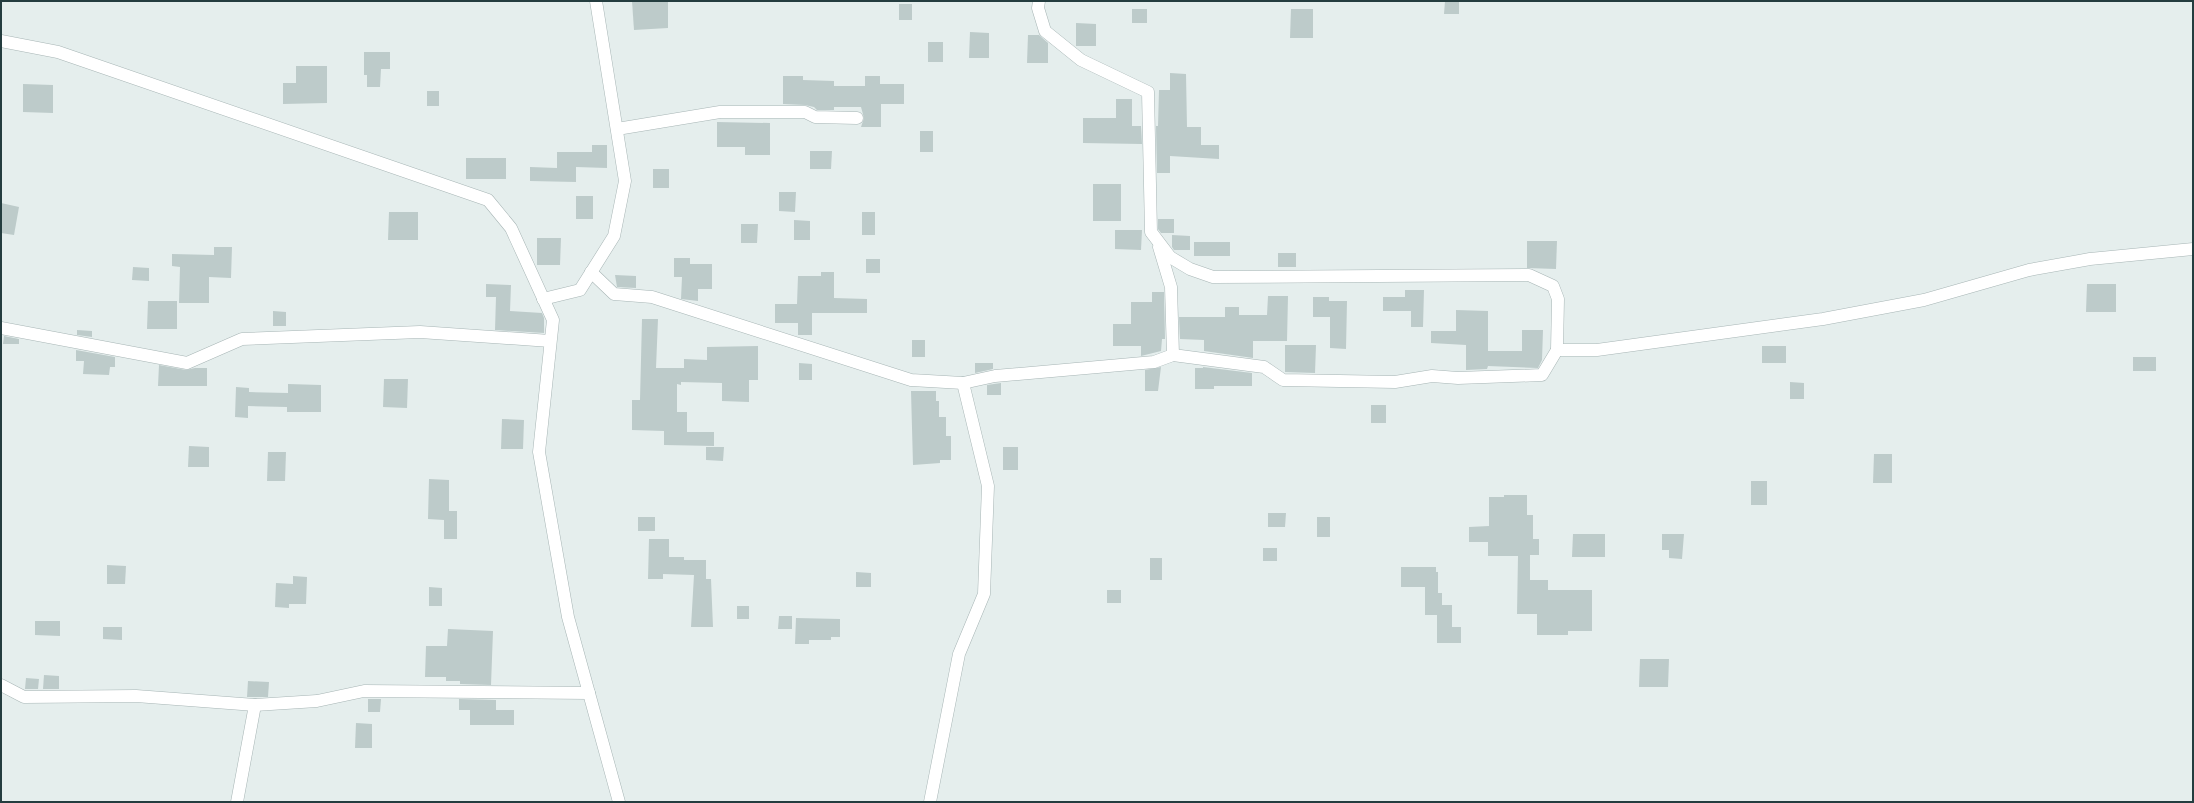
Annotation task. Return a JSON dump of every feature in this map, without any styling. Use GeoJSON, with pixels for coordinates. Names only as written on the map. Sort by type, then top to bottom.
{"type":"FeatureCollection","features":[{"type":"Feature","properties":{"kind":"street"},"geometry":{"type":"LineString","coordinates":[[543,299],[580,290],[614,236],[626,181],[596,1]]}},
{"type":"Feature","properties":{"kind":"street"},"geometry":{"type":"LineString","coordinates":[[591,272],[614,294],[652,297],[911,380],[963,383],[995,376],[1154,362],[1173,356],[1264,367],[1283,380],[1395,382],[1432,376],[1458,378],[1542,375],[1557,350],[1558,300],[1553,286],[1529,276],[1213,277],[1190,269],[1170,257],[1151,232],[1148,92],[1081,60],[1045,31],[1038,8],[1039,1]]}},
{"type":"Feature","properties":{"kind":"street"},"geometry":{"type":"LineString","coordinates":[[2,45],[58,52],[488,200],[511,228],[553,320],[539,452],[568,617],[619,802]]}},
{"type":"Feature","properties":{"kind":"street"},"geometry":{"type":"LineString","coordinates":[[617,129],[720,112],[805,112],[815,116],[857,118]]}},
{"type":"Feature","properties":{"kind":"street"},"geometry":{"type":"LineString","coordinates":[[1157,240],[1171,287],[1173,356]]}},
{"type":"Feature","properties":{"kind":"street"},"geometry":{"type":"LineString","coordinates":[[1557,350],[1597,350],[1823,319],[1924,300],[2029,270],[2090,259],[2193,249]]}},
{"type":"Feature","properties":{"kind":"street"},"geometry":{"type":"LineString","coordinates":[[1,328],[187,363],[242,339],[420,332],[550,342]]}},
{"type":"Feature","properties":{"kind":"street"},"geometry":{"type":"LineString","coordinates":[[930,802],[959,654],[984,594],[988,486],[963,383]]}},
{"type":"Feature","properties":{"kind":"street"},"geometry":{"type":"LineString","coordinates":[[1,685],[24,697],[136,696],[255,705],[317,701],[364,691],[589,693]]}},
{"type":"Feature","properties":{"kind":"street"},"geometry":{"type":"LineString","coordinates":[[238,802],[255,705]]}},
{"type":"Feature","properties":{"kind":"building"},"geometry":{"type":"Polygon","coordinates":[[[632,1],[668,1],[668,28],[634,30],[632,1]]]}},
{"type":"Feature","properties":{"kind":"building"},"geometry":{"type":"Polygon","coordinates":[[[1445,1],[1459,1],[1459,14],[1444,14],[1445,1]]]}},
{"type":"Feature","properties":{"kind":"building"},"geometry":{"type":"Polygon","coordinates":[[[899,4],[912,4],[912,20],[899,20],[899,4]]]}},
{"type":"Feature","properties":{"kind":"building"},"geometry":{"type":"Polygon","coordinates":[[[1132,9],[1147,9],[1147,23],[1132,23],[1132,9]]]}},
{"type":"Feature","properties":{"kind":"building"},"geometry":{"type":"Polygon","coordinates":[[[1291,9],[1313,9],[1313,38],[1290,38],[1291,9]]]}},
{"type":"Feature","properties":{"kind":"building"},"geometry":{"type":"Polygon","coordinates":[[[1076,23],[1096,24],[1096,46],[1076,46],[1076,23]]]}},
{"type":"Feature","properties":{"kind":"building"},"geometry":{"type":"Polygon","coordinates":[[[970,32],[989,33],[989,58],[969,58],[970,32]]]}},
{"type":"Feature","properties":{"kind":"building"},"geometry":{"type":"Polygon","coordinates":[[[1028,35],[1039,35],[1048,43],[1048,63],[1027,63],[1028,35]]]}},
{"type":"Feature","properties":{"kind":"building"},"geometry":{"type":"Polygon","coordinates":[[[928,42],[943,42],[943,62],[928,62],[928,42]]]}},
{"type":"Feature","properties":{"kind":"building"},"geometry":{"type":"Polygon","coordinates":[[[364,52],[390,52],[390,69],[381,69],[380,87],[367,87],[367,75],[364,75],[364,52]]]}},
{"type":"Feature","properties":{"kind":"building"},"geometry":{"type":"Polygon","coordinates":[[[296,66],[327,66],[327,103],[283,104],[283,83],[296,83],[296,66]]]}},
{"type":"Feature","properties":{"kind":"building"},"geometry":{"type":"Polygon","coordinates":[[[1170,73],[1186,74],[1187,127],[1201,127],[1201,145],[1219,145],[1219,159],[1170,156],[1170,173],[1157,173],[1156,126],[1158,126],[1159,90],[1170,90],[1170,73]]]}},
{"type":"Feature","properties":{"kind":"building"},"geometry":{"type":"Polygon","coordinates":[[[783,76],[803,76],[803,80],[834,81],[834,86],[865,86],[865,76],[880,76],[880,84],[904,84],[904,104],[881,104],[881,127],[861,127],[864,118],[861,107],[834,107],[834,110],[817,110],[814,107],[805,105],[783,104],[783,76]]]}},
{"type":"Feature","properties":{"kind":"building"},"geometry":{"type":"Polygon","coordinates":[[[23,84],[53,85],[53,113],[23,112],[23,84]]]}},
{"type":"Feature","properties":{"kind":"building"},"geometry":{"type":"Polygon","coordinates":[[[427,91],[439,91],[439,106],[427,106],[427,91]]]}},
{"type":"Feature","properties":{"kind":"building"},"geometry":{"type":"Polygon","coordinates":[[[1116,99],[1132,99],[1132,126],[1141,126],[1142,144],[1083,143],[1083,118],[1116,118],[1116,99]]]}},
{"type":"Feature","properties":{"kind":"building"},"geometry":{"type":"Polygon","coordinates":[[[717,122],[770,123],[770,155],[745,155],[745,147],[717,147],[717,122]]]}},
{"type":"Feature","properties":{"kind":"building"},"geometry":{"type":"Polygon","coordinates":[[[920,131],[933,131],[933,152],[920,152],[920,131]]]}},
{"type":"Feature","properties":{"kind":"building"},"geometry":{"type":"Polygon","coordinates":[[[592,145],[607,145],[607,168],[576,167],[576,182],[530,181],[530,167],[557,168],[557,152],[592,152],[592,145]]]}},
{"type":"Feature","properties":{"kind":"building"},"geometry":{"type":"Polygon","coordinates":[[[810,151],[832,151],[831,169],[810,169],[810,151]]]}},
{"type":"Feature","properties":{"kind":"building"},"geometry":{"type":"Polygon","coordinates":[[[466,158],[506,158],[506,179],[466,179],[466,158]]]}},
{"type":"Feature","properties":{"kind":"building"},"geometry":{"type":"Polygon","coordinates":[[[653,169],[669,169],[669,188],[653,188],[653,169]]]}},
{"type":"Feature","properties":{"kind":"building"},"geometry":{"type":"Polygon","coordinates":[[[1093,184],[1121,184],[1121,221],[1093,221],[1093,184]]]}},
{"type":"Feature","properties":{"kind":"building"},"geometry":{"type":"Polygon","coordinates":[[[779,192],[796,192],[795,212],[779,211],[779,192]]]}},
{"type":"Feature","properties":{"kind":"building"},"geometry":{"type":"Polygon","coordinates":[[[576,196],[593,196],[593,219],[576,219],[576,196]]]}},
{"type":"Feature","properties":{"kind":"building"},"geometry":{"type":"Polygon","coordinates":[[[1,203],[19,207],[14,235],[1,233],[1,203]]]}},
{"type":"Feature","properties":{"kind":"building"},"geometry":{"type":"Polygon","coordinates":[[[389,212],[418,212],[418,240],[388,240],[389,212]]]}},
{"type":"Feature","properties":{"kind":"building"},"geometry":{"type":"Polygon","coordinates":[[[862,212],[875,212],[875,235],[862,235],[862,212]]]}},
{"type":"Feature","properties":{"kind":"building"},"geometry":{"type":"Polygon","coordinates":[[[1158,219],[1174,219],[1174,233],[1161,233],[1158,229],[1158,219]]]}},
{"type":"Feature","properties":{"kind":"building"},"geometry":{"type":"Polygon","coordinates":[[[794,220],[810,221],[810,240],[794,240],[794,220]]]}},
{"type":"Feature","properties":{"kind":"building"},"geometry":{"type":"Polygon","coordinates":[[[741,224],[758,224],[757,243],[741,243],[741,224]]]}},
{"type":"Feature","properties":{"kind":"building"},"geometry":{"type":"Polygon","coordinates":[[[1115,230],[1142,230],[1141,250],[1115,249],[1115,230]]]}},
{"type":"Feature","properties":{"kind":"building"},"geometry":{"type":"Polygon","coordinates":[[[1172,235],[1190,236],[1190,250],[1174,250],[1172,247],[1172,235]]]}},
{"type":"Feature","properties":{"kind":"building"},"geometry":{"type":"Polygon","coordinates":[[[537,238],[561,238],[560,265],[537,265],[537,238]]]}},
{"type":"Feature","properties":{"kind":"building"},"geometry":{"type":"Polygon","coordinates":[[[1527,241],[1557,241],[1556,269],[1527,268],[1527,241]]]}},
{"type":"Feature","properties":{"kind":"building"},"geometry":{"type":"Polygon","coordinates":[[[1194,242],[1230,242],[1230,256],[1194,256],[1194,242]]]}},
{"type":"Feature","properties":{"kind":"building"},"geometry":{"type":"Polygon","coordinates":[[[214,247],[232,247],[231,278],[209,277],[209,303],[179,303],[180,267],[172,266],[172,254],[214,255],[214,247]]]}},
{"type":"Feature","properties":{"kind":"building"},"geometry":{"type":"Polygon","coordinates":[[[1278,253],[1296,253],[1296,267],[1278,267],[1278,253]]]}},
{"type":"Feature","properties":{"kind":"building"},"geometry":{"type":"Polygon","coordinates":[[[674,258],[690,258],[690,264],[712,264],[712,289],[698,289],[698,301],[681,299],[682,277],[674,277],[674,258]]]}},
{"type":"Feature","properties":{"kind":"building"},"geometry":{"type":"Polygon","coordinates":[[[866,259],[880,259],[880,273],[866,273],[866,259]]]}},
{"type":"Feature","properties":{"kind":"building"},"geometry":{"type":"Polygon","coordinates":[[[133,267],[149,268],[149,281],[132,280],[133,267]]]}},
{"type":"Feature","properties":{"kind":"building"},"geometry":{"type":"Polygon","coordinates":[[[821,272],[834,272],[834,298],[867,299],[867,313],[812,313],[812,335],[798,335],[798,323],[775,323],[775,304],[797,304],[798,276],[821,276],[821,272]]]}},
{"type":"Feature","properties":{"kind":"building"},"geometry":{"type":"Polygon","coordinates":[[[615,275],[636,276],[636,288],[617,287],[615,275]]]}},
{"type":"Feature","properties":{"kind":"building"},"geometry":{"type":"Polygon","coordinates":[[[486,284],[511,285],[510,311],[542,313],[544,318],[544,333],[495,330],[496,297],[486,297],[486,284]]]}},
{"type":"Feature","properties":{"kind":"building"},"geometry":{"type":"Polygon","coordinates":[[[2087,284],[2116,284],[2116,312],[2086,312],[2087,284]]]}},
{"type":"Feature","properties":{"kind":"building"},"geometry":{"type":"Polygon","coordinates":[[[1405,290],[1424,290],[1423,327],[1411,327],[1411,311],[1383,311],[1383,297],[1405,297],[1405,290]]]}},
{"type":"Feature","properties":{"kind":"building"},"geometry":{"type":"Polygon","coordinates":[[[1152,292],[1164,292],[1165,339],[1162,339],[1161,351],[1141,356],[1141,346],[1113,346],[1113,324],[1131,324],[1131,302],[1152,302],[1152,292]]]}},
{"type":"Feature","properties":{"kind":"building"},"geometry":{"type":"Polygon","coordinates":[[[1268,296],[1288,296],[1287,341],[1253,341],[1253,358],[1204,351],[1204,340],[1180,339],[1179,317],[1225,317],[1225,307],[1239,307],[1239,315],[1267,315],[1268,296]]]}},
{"type":"Feature","properties":{"kind":"building"},"geometry":{"type":"Polygon","coordinates":[[[1313,297],[1329,297],[1329,301],[1347,301],[1346,349],[1330,348],[1330,317],[1313,317],[1313,297]]]}},
{"type":"Feature","properties":{"kind":"building"},"geometry":{"type":"Polygon","coordinates":[[[148,301],[177,301],[177,329],[147,329],[148,301]]]}},
{"type":"Feature","properties":{"kind":"building"},"geometry":{"type":"Polygon","coordinates":[[[1456,310],[1488,311],[1488,351],[1522,351],[1522,330],[1543,330],[1542,360],[1538,368],[1488,366],[1487,369],[1466,370],[1466,345],[1431,343],[1431,331],[1456,331],[1456,310]]]}},
{"type":"Feature","properties":{"kind":"building"},"geometry":{"type":"Polygon","coordinates":[[[273,311],[286,312],[286,326],[273,326],[273,311]]]}},
{"type":"Feature","properties":{"kind":"building"},"geometry":{"type":"Polygon","coordinates":[[[642,319],[658,319],[656,368],[684,368],[684,359],[707,360],[707,347],[758,346],[758,380],[749,380],[749,402],[722,401],[722,383],[681,382],[681,385],[677,384],[677,412],[687,412],[687,432],[714,432],[714,446],[664,445],[664,431],[632,430],[632,400],[640,400],[642,319]]]}},
{"type":"Feature","properties":{"kind":"building"},"geometry":{"type":"Polygon","coordinates":[[[77,330],[92,331],[92,337],[77,335],[77,330]]]}},
{"type":"Feature","properties":{"kind":"building"},"geometry":{"type":"Polygon","coordinates":[[[4,336],[19,339],[19,344],[3,344],[4,336]]]}},
{"type":"Feature","properties":{"kind":"building"},"geometry":{"type":"Polygon","coordinates":[[[912,340],[925,340],[925,357],[912,357],[912,340]]]}},
{"type":"Feature","properties":{"kind":"building"},"geometry":{"type":"Polygon","coordinates":[[[1285,345],[1316,345],[1315,373],[1285,372],[1285,345]]]}},
{"type":"Feature","properties":{"kind":"building"},"geometry":{"type":"Polygon","coordinates":[[[1762,346],[1786,346],[1786,363],[1762,363],[1762,346]]]}},
{"type":"Feature","properties":{"kind":"building"},"geometry":{"type":"Polygon","coordinates":[[[76,350],[115,357],[115,367],[110,367],[109,375],[83,374],[84,361],[76,361],[76,350]]]}},
{"type":"Feature","properties":{"kind":"building"},"geometry":{"type":"Polygon","coordinates":[[[2133,357],[2156,357],[2156,371],[2133,371],[2133,357]]]}},
{"type":"Feature","properties":{"kind":"building"},"geometry":{"type":"Polygon","coordinates":[[[799,363],[812,364],[812,380],[799,380],[799,363]]]}},
{"type":"Feature","properties":{"kind":"building"},"geometry":{"type":"Polygon","coordinates":[[[975,363],[993,363],[993,369],[975,373],[975,363]]]}},
{"type":"Feature","properties":{"kind":"building"},"geometry":{"type":"Polygon","coordinates":[[[159,365],[186,370],[207,368],[207,386],[158,386],[159,365]]]}},
{"type":"Feature","properties":{"kind":"building"},"geometry":{"type":"Polygon","coordinates":[[[1161,367],[1158,391],[1145,391],[1145,370],[1161,367]]]}},
{"type":"Feature","properties":{"kind":"building"},"geometry":{"type":"Polygon","coordinates":[[[1203,367],[1252,373],[1252,386],[1214,386],[1214,389],[1195,389],[1195,368],[1203,367]]]}},
{"type":"Feature","properties":{"kind":"building"},"geometry":{"type":"Polygon","coordinates":[[[384,379],[408,379],[407,408],[383,407],[384,379]]]}},
{"type":"Feature","properties":{"kind":"building"},"geometry":{"type":"Polygon","coordinates":[[[1790,382],[1804,383],[1804,399],[1790,399],[1790,382]]]}},
{"type":"Feature","properties":{"kind":"building"},"geometry":{"type":"Polygon","coordinates":[[[1001,383],[1001,395],[987,395],[987,385],[1001,383]]]}},
{"type":"Feature","properties":{"kind":"building"},"geometry":{"type":"Polygon","coordinates":[[[288,384],[321,385],[321,412],[287,412],[287,407],[248,406],[248,418],[235,417],[236,387],[249,388],[249,392],[288,393],[288,384]]]}},
{"type":"Feature","properties":{"kind":"building"},"geometry":{"type":"Polygon","coordinates":[[[911,391],[936,391],[936,401],[939,401],[939,417],[946,417],[946,436],[951,436],[951,460],[940,460],[940,463],[913,465],[911,391]]]}},
{"type":"Feature","properties":{"kind":"building"},"geometry":{"type":"Polygon","coordinates":[[[1371,405],[1386,405],[1386,423],[1371,423],[1371,405]]]}},
{"type":"Feature","properties":{"kind":"building"},"geometry":{"type":"Polygon","coordinates":[[[502,419],[524,420],[523,449],[501,449],[502,419]]]}},
{"type":"Feature","properties":{"kind":"building"},"geometry":{"type":"Polygon","coordinates":[[[189,446],[209,447],[209,467],[188,467],[189,446]]]}},
{"type":"Feature","properties":{"kind":"building"},"geometry":{"type":"Polygon","coordinates":[[[706,447],[724,447],[723,461],[706,460],[706,447]]]}},
{"type":"Feature","properties":{"kind":"building"},"geometry":{"type":"Polygon","coordinates":[[[1003,447],[1018,447],[1018,470],[1003,470],[1003,447]]]}},
{"type":"Feature","properties":{"kind":"building"},"geometry":{"type":"Polygon","coordinates":[[[268,452],[286,452],[285,481],[267,481],[268,452]]]}},
{"type":"Feature","properties":{"kind":"building"},"geometry":{"type":"Polygon","coordinates":[[[1874,454],[1892,454],[1892,483],[1873,483],[1874,454]]]}},
{"type":"Feature","properties":{"kind":"building"},"geometry":{"type":"Polygon","coordinates":[[[429,479],[449,480],[449,511],[457,511],[457,539],[444,539],[444,520],[428,519],[429,479]]]}},
{"type":"Feature","properties":{"kind":"building"},"geometry":{"type":"Polygon","coordinates":[[[1751,481],[1767,481],[1767,505],[1751,505],[1751,481]]]}},
{"type":"Feature","properties":{"kind":"building"},"geometry":{"type":"Polygon","coordinates":[[[1504,495],[1527,495],[1527,515],[1533,515],[1533,539],[1539,539],[1539,555],[1530,555],[1530,580],[1548,580],[1548,590],[1592,590],[1592,631],[1568,631],[1568,635],[1537,635],[1537,614],[1517,614],[1518,556],[1488,556],[1488,542],[1469,542],[1469,527],[1489,526],[1489,497],[1504,497],[1504,495]]]}},
{"type":"Feature","properties":{"kind":"building"},"geometry":{"type":"Polygon","coordinates":[[[1268,513],[1286,513],[1285,527],[1268,527],[1268,513]]]}},
{"type":"Feature","properties":{"kind":"building"},"geometry":{"type":"Polygon","coordinates":[[[638,517],[655,517],[655,531],[638,531],[638,517]]]}},
{"type":"Feature","properties":{"kind":"building"},"geometry":{"type":"Polygon","coordinates":[[[1317,517],[1330,517],[1330,537],[1317,537],[1317,517]]]}},
{"type":"Feature","properties":{"kind":"building"},"geometry":{"type":"Polygon","coordinates":[[[1573,534],[1605,534],[1605,557],[1572,557],[1573,534]]]}},
{"type":"Feature","properties":{"kind":"building"},"geometry":{"type":"Polygon","coordinates":[[[1662,534],[1684,534],[1682,559],[1669,558],[1669,550],[1662,550],[1662,534]]]}},
{"type":"Feature","properties":{"kind":"building"},"geometry":{"type":"Polygon","coordinates":[[[649,539],[669,539],[669,557],[684,557],[684,560],[706,560],[706,579],[711,579],[713,627],[691,627],[694,575],[663,574],[663,579],[648,579],[649,539]]]}},
{"type":"Feature","properties":{"kind":"building"},"geometry":{"type":"Polygon","coordinates":[[[1263,548],[1277,548],[1277,561],[1263,561],[1263,548]]]}},
{"type":"Feature","properties":{"kind":"building"},"geometry":{"type":"Polygon","coordinates":[[[1150,558],[1162,558],[1162,580],[1150,580],[1150,558]]]}},
{"type":"Feature","properties":{"kind":"building"},"geometry":{"type":"Polygon","coordinates":[[[107,565],[126,566],[125,584],[107,584],[107,565]]]}},
{"type":"Feature","properties":{"kind":"building"},"geometry":{"type":"Polygon","coordinates":[[[1401,567],[1436,567],[1436,572],[1438,572],[1438,593],[1442,593],[1442,605],[1452,605],[1452,627],[1461,627],[1461,643],[1437,643],[1437,615],[1425,615],[1425,587],[1401,587],[1401,567]]]}},
{"type":"Feature","properties":{"kind":"building"},"geometry":{"type":"Polygon","coordinates":[[[856,572],[871,573],[871,587],[856,587],[856,572]]]}},
{"type":"Feature","properties":{"kind":"building"},"geometry":{"type":"Polygon","coordinates":[[[293,576],[307,577],[306,604],[289,604],[289,608],[275,607],[276,583],[293,584],[293,576]]]}},
{"type":"Feature","properties":{"kind":"building"},"geometry":{"type":"Polygon","coordinates":[[[429,587],[442,588],[442,606],[429,606],[429,587]]]}},
{"type":"Feature","properties":{"kind":"building"},"geometry":{"type":"Polygon","coordinates":[[[1107,590],[1121,590],[1121,603],[1107,603],[1107,590]]]}},
{"type":"Feature","properties":{"kind":"building"},"geometry":{"type":"Polygon","coordinates":[[[737,606],[749,606],[749,619],[737,619],[737,606]]]}},
{"type":"Feature","properties":{"kind":"building"},"geometry":{"type":"Polygon","coordinates":[[[779,616],[792,616],[792,629],[778,629],[779,616]]]}},
{"type":"Feature","properties":{"kind":"building"},"geometry":{"type":"Polygon","coordinates":[[[796,618],[840,619],[840,637],[831,637],[831,640],[809,640],[809,644],[795,644],[796,618]]]}},
{"type":"Feature","properties":{"kind":"building"},"geometry":{"type":"Polygon","coordinates":[[[35,621],[60,621],[60,636],[35,635],[35,621]]]}},
{"type":"Feature","properties":{"kind":"building"},"geometry":{"type":"Polygon","coordinates":[[[103,627],[122,627],[122,640],[103,639],[103,627]]]}},
{"type":"Feature","properties":{"kind":"building"},"geometry":{"type":"Polygon","coordinates":[[[448,629],[493,631],[491,685],[460,684],[460,681],[446,681],[446,677],[425,677],[426,646],[447,646],[448,629]]]}},
{"type":"Feature","properties":{"kind":"building"},"geometry":{"type":"Polygon","coordinates":[[[1640,659],[1669,659],[1668,687],[1639,687],[1640,659]]]}},
{"type":"Feature","properties":{"kind":"building"},"geometry":{"type":"Polygon","coordinates":[[[44,675],[59,676],[59,689],[43,689],[44,675]]]}},
{"type":"Feature","properties":{"kind":"building"},"geometry":{"type":"Polygon","coordinates":[[[26,678],[39,679],[38,689],[25,689],[26,678]]]}},
{"type":"Feature","properties":{"kind":"building"},"geometry":{"type":"Polygon","coordinates":[[[248,681],[269,682],[268,697],[247,697],[248,681]]]}},
{"type":"Feature","properties":{"kind":"building"},"geometry":{"type":"Polygon","coordinates":[[[368,699],[381,699],[380,712],[368,712],[368,699]]]}},
{"type":"Feature","properties":{"kind":"building"},"geometry":{"type":"Polygon","coordinates":[[[459,699],[496,700],[496,710],[514,710],[514,725],[470,725],[470,710],[459,710],[459,699]]]}},
{"type":"Feature","properties":{"kind":"building"},"geometry":{"type":"Polygon","coordinates":[[[356,723],[372,724],[372,748],[355,748],[356,723]]]}}]}
